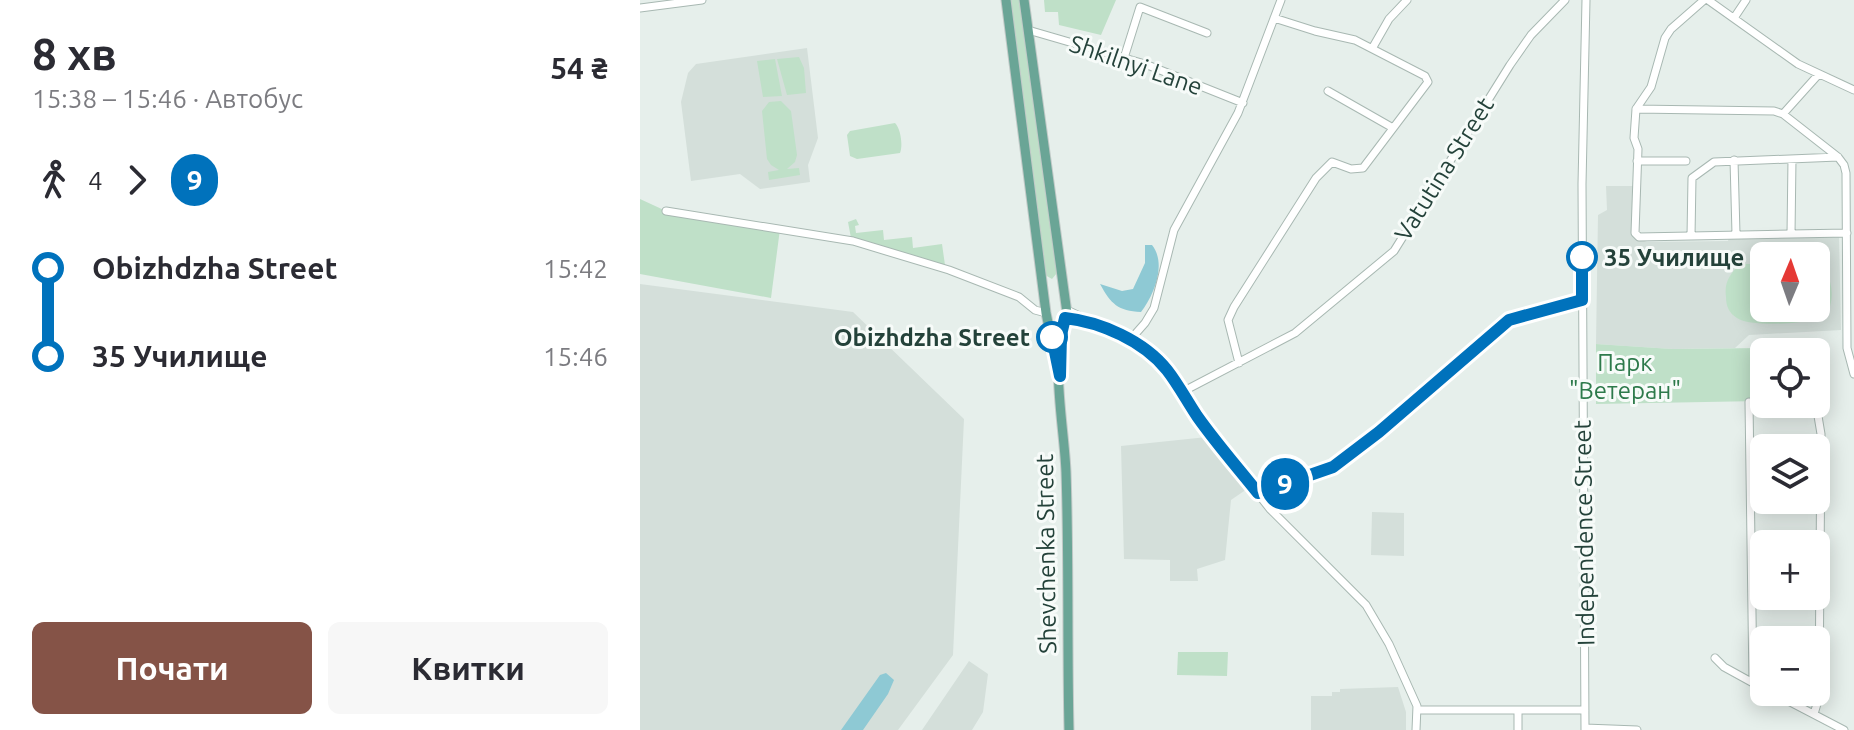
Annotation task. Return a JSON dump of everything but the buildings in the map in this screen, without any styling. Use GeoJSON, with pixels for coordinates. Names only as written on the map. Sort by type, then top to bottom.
{"type":"FeatureCollection","features":[{"type":"Feature","properties":{"kind":"main road","name":"Shevchenka Street"},"geometry":{"type":"LineString","coordinates":[[1006,0],[1047,312],[1060,376]]}},
{"type":"Feature","properties":{"kind":"main road","name":"Shevchenka Street"},"geometry":{"type":"LineString","coordinates":[[1024,0],[1065,313],[1060,376],[1068,520],[1069,730]]}},
{"type":"Feature","properties":{"kind":"main road"},"geometry":{"type":"LineString","coordinates":[[1056,302],[1065,313],[1057,322],[1047,312],[1056,302]]}},
{"type":"Feature","properties":{"kind":"street"},"geometry":{"type":"LineString","coordinates":[[640,8],[702,0]]}},
{"type":"Feature","properties":{"kind":"street"},"geometry":{"type":"LineString","coordinates":[[1130,340],[1154,308],[1177,222],[1243,103],[1281,0]]}},
{"type":"Feature","properties":{"kind":"street"},"geometry":{"type":"LineString","coordinates":[[1373,47],[1389,19],[1407,0]]}},
{"type":"Feature","properties":{"kind":"street","name":"Vatutina Street"},"geometry":{"type":"LineString","coordinates":[[1182,392],[1295,333],[1394,251],[1510,65],[1531,35],[1565,0]]}},
{"type":"Feature","properties":{"kind":"street","name":"Independence Street"},"geometry":{"type":"LineString","coordinates":[[1585,729],[1582,300],[1586,0]]}},
{"type":"Feature","properties":{"kind":"street"},"geometry":{"type":"LineString","coordinates":[[1847,233],[1639,237],[1635,233],[1638,149],[1634,138],[1636,109],[1651,87],[1665,38],[1671,29],[1706,0],[1798,64],[1854,90]]}},
{"type":"Feature","properties":{"kind":"street"},"geometry":{"type":"LineString","coordinates":[[1734,18],[1746,0]]}},
{"type":"Feature","properties":{"kind":"street"},"geometry":{"type":"LineString","coordinates":[[1124,58],[1140,7],[1207,33]]}},
{"type":"Feature","properties":{"kind":"street"},"geometry":{"type":"LineString","coordinates":[[1239,363],[1228,320],[1307,191],[1323,168],[1332,162],[1351,169],[1363,168],[1423,90],[1427,79],[1373,47],[1274,18]]}},
{"type":"Feature","properties":{"kind":"street","name":"Shkilnyi Lane"},"geometry":{"type":"LineString","coordinates":[[1028,30],[1124,58],[1243,103]]}},
{"type":"Feature","properties":{"kind":"street"},"geometry":{"type":"LineString","coordinates":[[1783,114],[1818,75]]}},
{"type":"Feature","properties":{"kind":"street"},"geometry":{"type":"LineString","coordinates":[[1328,91],[1393,128]]}},
{"type":"Feature","properties":{"kind":"street"},"geometry":{"type":"LineString","coordinates":[[1636,109],[1774,111],[1783,114],[1838,157],[1846,173],[1850,260],[1847,348],[1854,374]]}},
{"type":"Feature","properties":{"kind":"street"},"geometry":{"type":"LineString","coordinates":[[1691,236],[1692,178],[1714,162],[1838,157]]}},
{"type":"Feature","properties":{"kind":"street"},"geometry":{"type":"LineString","coordinates":[[1791,234],[1792,159]]}},
{"type":"Feature","properties":{"kind":"street"},"geometry":{"type":"LineString","coordinates":[[1734,160],[1736,234]]}},
{"type":"Feature","properties":{"kind":"street"},"geometry":{"type":"LineString","coordinates":[[1637,161],[1686,161]]}},
{"type":"Feature","properties":{"kind":"street"},"geometry":{"type":"LineString","coordinates":[[666,211],[853,241],[949,270],[1019,297],[1033,308],[1047,312]]}},
{"type":"Feature","properties":{"kind":"street"},"geometry":{"type":"LineString","coordinates":[[1258,493],[1333,467],[1379,432],[1509,320],[1582,300]]}},
{"type":"Feature","properties":{"kind":"street"},"geometry":{"type":"LineString","coordinates":[[1065,313],[1130,340],[1159,361],[1197,416],[1258,493],[1375,619],[1418,710],[1416,730]]}},
{"type":"Feature","properties":{"kind":"street"},"geometry":{"type":"LineString","coordinates":[[1749,402],[1752,626]]}},
{"type":"Feature","properties":{"kind":"street"},"geometry":{"type":"LineString","coordinates":[[1814,714],[1819,697],[1822,537],[1818,418]]}},
{"type":"Feature","properties":{"kind":"street"},"geometry":{"type":"LineString","coordinates":[[1715,658],[1724,667],[1750,681]]}},
{"type":"Feature","properties":{"kind":"street"},"geometry":{"type":"LineString","coordinates":[[1798,706],[1844,730]]}},
{"type":"Feature","properties":{"kind":"street"},"geometry":{"type":"LineString","coordinates":[[1418,710],[1585,710]]}},
{"type":"Feature","properties":{"kind":"street"},"geometry":{"type":"LineString","coordinates":[[1518,710],[1518,730]]}},
{"type":"Feature","properties":{"kind":"street"},"geometry":{"type":"LineString","coordinates":[[1585,729],[1637,730]]}},
{"type":"Feature","properties":{"kind":"shaded area"},"geometry":{"type":"Polygon","coordinates":[[[807,48],[818,138],[808,165],[810,182],[760,189],[740,174],[691,181],[681,102],[688,73],[696,64],[807,48]]]}},
{"type":"Feature","properties":{"kind":"shaded area"},"geometry":{"type":"Polygon","coordinates":[[[1606,186],[1634,186],[1638,239],[1647,242],[1839,234],[1841,330],[1749,335],[1735,348],[1672,349],[1596,344],[1598,215],[1607,210],[1606,186]]]}},
{"type":"Feature","properties":{"kind":"shaded area"},"geometry":{"type":"Polygon","coordinates":[[[640,284],[853,312],[964,419],[953,655],[898,730],[640,730],[640,284]]]}},
{"type":"Feature","properties":{"kind":"shaded area"},"geometry":{"type":"Polygon","coordinates":[[[1207,437],[1247,489],[1231,500],[1225,560],[1197,569],[1198,581],[1170,581],[1170,560],[1124,559],[1121,446],[1207,437]]]}},
{"type":"Feature","properties":{"kind":"shaded area"},"geometry":{"type":"Polygon","coordinates":[[[1372,512],[1404,513],[1404,556],[1371,555],[1372,512]]]}},
{"type":"Feature","properties":{"kind":"shaded area"},"geometry":{"type":"Polygon","coordinates":[[[969,661],[988,674],[983,712],[972,730],[922,730],[969,661]]]}},
{"type":"Feature","properties":{"kind":"shaded area"},"geometry":{"type":"Polygon","coordinates":[[[1398,687],[1406,712],[1406,730],[1311,730],[1311,696],[1332,696],[1332,692],[1340,692],[1340,689],[1398,687]]]}},
{"type":"Feature","properties":{"kind":"green space"},"geometry":{"type":"Polygon","coordinates":[[[1010,0],[1023,0],[1057,273],[1052,279],[1045,275],[1010,0]]]}},
{"type":"Feature","properties":{"kind":"green space"},"geometry":{"type":"Polygon","coordinates":[[[1044,0],[1116,0],[1101,35],[1059,25],[1058,12],[1045,12],[1044,0]]]}},
{"type":"Feature","properties":{"kind":"green space"},"geometry":{"type":"Polygon","coordinates":[[[799,57],[804,68],[806,93],[787,95],[777,59],[799,57]]]}},
{"type":"Feature","properties":{"kind":"green space"},"geometry":{"type":"Polygon","coordinates":[[[775,59],[782,96],[763,97],[757,61],[775,59]]]}},
{"type":"Feature","properties":{"kind":"green space"},"geometry":{"type":"Polygon","coordinates":[[[781,101],[791,111],[797,155],[795,162],[787,169],[799,168],[800,175],[769,180],[768,172],[779,170],[767,159],[762,111],[769,102],[781,101]]]}},
{"type":"Feature","properties":{"kind":"green space"},"geometry":{"type":"Polygon","coordinates":[[[895,123],[901,138],[900,153],[857,159],[850,156],[847,135],[850,131],[895,123]]]}},
{"type":"Feature","properties":{"kind":"green space"},"geometry":{"type":"Polygon","coordinates":[[[640,199],[666,211],[780,229],[771,298],[640,274],[640,199]]]}},
{"type":"Feature","properties":{"kind":"green space"},"geometry":{"type":"Polygon","coordinates":[[[856,219],[859,225],[855,226],[856,233],[883,230],[884,240],[912,237],[913,248],[942,244],[945,265],[851,238],[848,222],[856,219]]]}},
{"type":"Feature","properties":{"kind":"green space"},"geometry":{"type":"Polygon","coordinates":[[[1740,264],[1750,264],[1750,322],[1799,322],[1766,324],[1754,323],[1744,321],[1737,318],[1728,309],[1726,292],[1733,271],[1740,264]]]}},
{"type":"Feature","properties":{"kind":"green space","name":"Парк \"Ветеран\""},"geometry":{"type":"Polygon","coordinates":[[[1596,344],[1672,349],[1750,348],[1750,401],[1596,404],[1596,344]]]}},
{"type":"Feature","properties":{"kind":"green space"},"geometry":{"type":"Polygon","coordinates":[[[1178,652],[1228,652],[1227,676],[1177,675],[1178,652]]]}},
{"type":"Feature","properties":{"kind":"water"},"geometry":{"type":"Polygon","coordinates":[[[1145,245],[1152,245],[1156,253],[1157,279],[1141,312],[1126,310],[1108,297],[1100,284],[1122,291],[1133,289],[1145,263],[1145,245]]]}},
{"type":"Feature","properties":{"kind":"water"},"geometry":{"type":"Polygon","coordinates":[[[886,673],[894,680],[863,730],[841,730],[880,675],[886,673]]]}},
{"type":"Feature","properties":{"kind":"bus line","name":"9"},"geometry":{"type":"LineString","coordinates":[[1052,337],[1060,376],[1061,335],[1065,318],[1084,320],[1150,352],[1166,368],[1197,416],[1258,493],[1333,467],[1379,432],[1509,320],[1582,300],[1582,257]]}},
{"type":"Feature","properties":{"kind":"place","name":"35 Училище"},"geometry":{"type":"Point","coordinates":[1582,257]}},
{"type":"Feature","properties":{"kind":"place","name":"Obizhdzha Street"},"geometry":{"type":"Point","coordinates":[1052,337]}}]}
